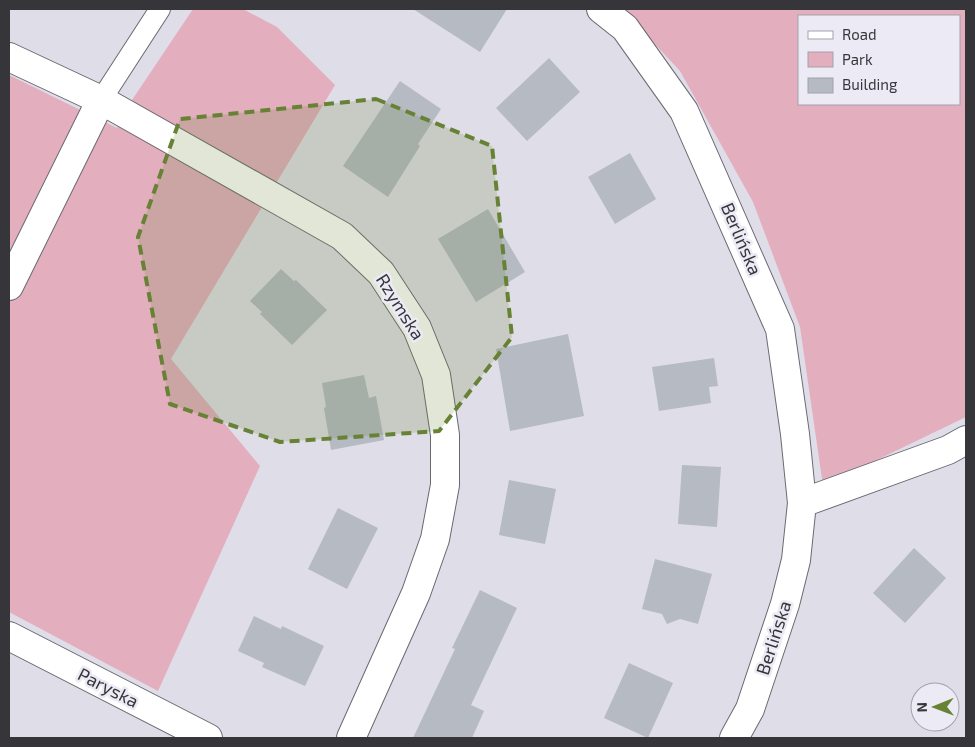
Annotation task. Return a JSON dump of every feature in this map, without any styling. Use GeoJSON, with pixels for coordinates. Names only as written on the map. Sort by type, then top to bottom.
{"type":"FeatureCollection","features":[{"type":"Feature","properties":{"kind":"street","name":"Berlińska"},"geometry":{"type":"LineString","coordinates":[[601,9],[625,28],[684,111],[780,329],[795,434],[802,503],[796,560],[785,604],[750,709],[734,738]]}},
{"type":"Feature","properties":{"kind":"street","name":"Rzymska"},"geometry":{"type":"LineString","coordinates":[[9,57],[101,100],[342,236],[380,273],[417,328],[436,375],[445,435],[445,484],[435,539],[416,593],[351,738]]}},
{"type":"Feature","properties":{"kind":"street"},"geometry":{"type":"LineString","coordinates":[[9,286],[101,100]]}},
{"type":"Feature","properties":{"kind":"street"},"geometry":{"type":"LineString","coordinates":[[802,503],[948,450],[966,440]]}},
{"type":"Feature","properties":{"kind":"street","name":"Paryska"},"geometry":{"type":"LineString","coordinates":[[9,636],[208,738]]}},
{"type":"Feature","properties":{"kind":"lane"},"geometry":{"type":"LineString","coordinates":[[101,100],[160,9]]}},
{"type":"Feature","properties":{"kind":"highlighted area"},"geometry":{"type":"Polygon","coordinates":[[[376,99],[492,146],[512,337],[439,431],[280,442],[170,404],[138,237],[180,119],[376,99]]]}},
{"type":"Feature","properties":{"kind":"green space"},"geometry":{"type":"Polygon","coordinates":[[[193,9],[243,9],[277,27],[335,85],[171,359],[260,466],[158,691],[9,612],[9,75],[117,128],[132,100],[193,9]]]}},
{"type":"Feature","properties":{"kind":"green space"},"geometry":{"type":"Polygon","coordinates":[[[622,9],[966,9],[966,417],[823,486],[800,327],[753,202],[680,71],[622,9]]]}},
{"type":"Feature","properties":{"kind":"building"},"geometry":{"type":"Polygon","coordinates":[[[413,9],[507,9],[480,52],[413,9]]]}},
{"type":"Feature","properties":{"kind":"building"},"geometry":{"type":"Polygon","coordinates":[[[549,58],[580,92],[527,141],[496,108],[549,58]]]}},
{"type":"Feature","properties":{"kind":"building"},"geometry":{"type":"Polygon","coordinates":[[[400,81],[441,109],[418,144],[420,146],[388,197],[343,166],[400,81]]]}},
{"type":"Feature","properties":{"kind":"building"},"geometry":{"type":"Polygon","coordinates":[[[630,153],[656,199],[615,224],[588,177],[630,153]]]}},
{"type":"Feature","properties":{"kind":"building"},"geometry":{"type":"Polygon","coordinates":[[[488,209],[525,272],[476,302],[438,239],[488,209]]]}},
{"type":"Feature","properties":{"kind":"building"},"geometry":{"type":"Polygon","coordinates":[[[281,269],[294,281],[296,280],[327,310],[292,345],[260,314],[262,312],[250,301],[281,269]]]}},
{"type":"Feature","properties":{"kind":"building"},"geometry":{"type":"Polygon","coordinates":[[[568,334],[584,416],[510,431],[496,349],[568,334]]]}},
{"type":"Feature","properties":{"kind":"building"},"geometry":{"type":"Polygon","coordinates":[[[714,358],[718,386],[709,387],[711,403],[659,411],[652,367],[714,358]]]}},
{"type":"Feature","properties":{"kind":"building"},"geometry":{"type":"Polygon","coordinates":[[[364,375],[369,398],[376,396],[384,440],[331,450],[322,383],[364,375]]]}},
{"type":"Feature","properties":{"kind":"building"},"geometry":{"type":"Polygon","coordinates":[[[682,465],[721,467],[717,527],[678,524],[682,465]]]}},
{"type":"Feature","properties":{"kind":"building"},"geometry":{"type":"Polygon","coordinates":[[[509,480],[556,489],[545,544],[499,535],[509,480]]]}},
{"type":"Feature","properties":{"kind":"building"},"geometry":{"type":"Polygon","coordinates":[[[338,508],[378,528],[347,589],[308,569],[338,508]]]}},
{"type":"Feature","properties":{"kind":"building"},"geometry":{"type":"Polygon","coordinates":[[[914,548],[946,578],[905,623],[873,593],[914,548]]]}},
{"type":"Feature","properties":{"kind":"building"},"geometry":{"type":"Polygon","coordinates":[[[655,559],[712,574],[698,624],[680,619],[667,624],[662,614],[642,609],[655,559]]]}},
{"type":"Feature","properties":{"kind":"building"},"geometry":{"type":"Polygon","coordinates":[[[480,590],[517,608],[471,705],[484,711],[472,738],[413,738],[455,649],[452,648],[480,590]]]}},
{"type":"Feature","properties":{"kind":"building"},"geometry":{"type":"Polygon","coordinates":[[[254,616],[281,629],[282,626],[324,646],[305,686],[262,667],[264,663],[238,651],[254,616]]]}},
{"type":"Feature","properties":{"kind":"building"},"geometry":{"type":"Polygon","coordinates":[[[629,663],[673,683],[648,738],[604,718],[629,663]]]}}]}
